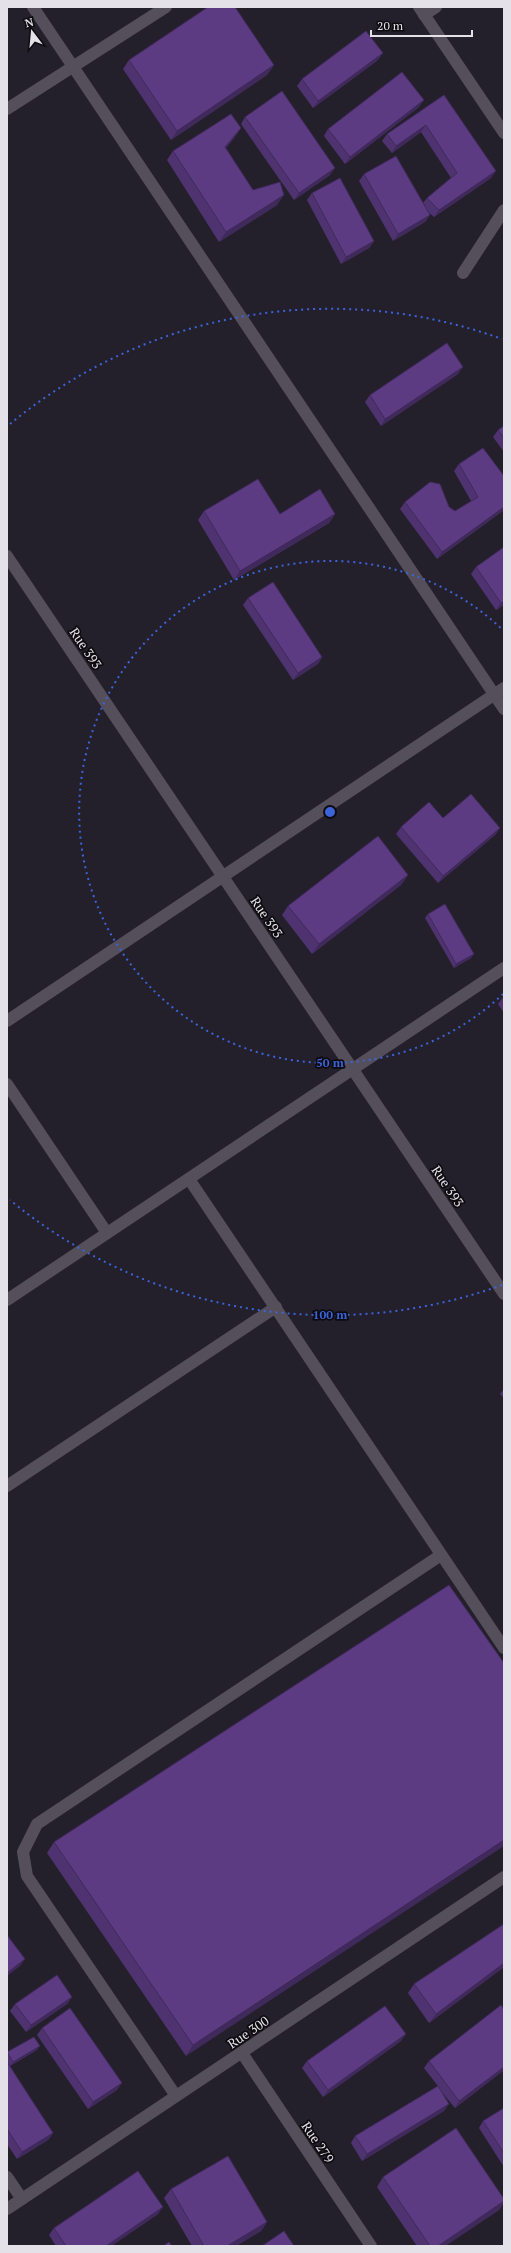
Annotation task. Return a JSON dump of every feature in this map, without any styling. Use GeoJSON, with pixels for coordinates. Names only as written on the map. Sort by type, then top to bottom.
{"type":"FeatureCollection","features":[{"type":"Feature","properties":{"kind":"street"},"geometry":{"type":"LineString","coordinates":[[33,7],[72,67],[499,691],[504,708]]}},
{"type":"Feature","properties":{"kind":"street"},"geometry":{"type":"LineString","coordinates":[[7,108],[166,7]]}},
{"type":"Feature","properties":{"kind":"street"},"geometry":{"type":"LineString","coordinates":[[436,7],[422,11],[504,133]]}},
{"type":"Feature","properties":{"kind":"street"},"geometry":{"type":"LineString","coordinates":[[463,273],[504,210]]}},
{"type":"Feature","properties":{"kind":"street","name":"Rue 393"},"geometry":{"type":"LineString","coordinates":[[7,556],[504,1294]]}},
{"type":"Feature","properties":{"kind":"street"},"geometry":{"type":"LineString","coordinates":[[7,1020],[499,691]]}},
{"type":"Feature","properties":{"kind":"street"},"geometry":{"type":"LineString","coordinates":[[7,1300],[504,968]]}},
{"type":"Feature","properties":{"kind":"street"},"geometry":{"type":"LineString","coordinates":[[7,1084],[107,1233]]}},
{"type":"Feature","properties":{"kind":"street"},"geometry":{"type":"LineString","coordinates":[[189,1178],[504,1648]]}},
{"type":"Feature","properties":{"kind":"street"},"geometry":{"type":"LineString","coordinates":[[7,1486],[276,1307]]}},
{"type":"Feature","properties":{"kind":"street"},"geometry":{"type":"LineString","coordinates":[[176,2096],[27,1876],[23,1852],[37,1824],[441,1555]]}},
{"type":"Feature","properties":{"kind":"street","name":"Rue 300"},"geometry":{"type":"LineString","coordinates":[[7,2208],[242,2053],[504,1877]]}},
{"type":"Feature","properties":{"kind":"street","name":"Rue 279"},"geometry":{"type":"LineString","coordinates":[[242,2053],[371,2246]]}},
{"type":"Feature","properties":{"kind":"street"},"geometry":{"type":"LineString","coordinates":[[7,2177],[22,2199]]}},
{"type":"Feature","properties":{"kind":"building"},"geometry":{"type":"Polygon","coordinates":[[[208,7],[235,7],[274,65],[177,131],[129,60],[208,7]]]}},
{"type":"Feature","properties":{"kind":"building"},"geometry":{"type":"Polygon","coordinates":[[[366,31],[383,53],[318,101],[302,79],[366,31]]]}},
{"type":"Feature","properties":{"kind":"building"},"geometry":{"type":"Polygon","coordinates":[[[402,72],[424,100],[350,157],[328,129],[402,72]]]}},
{"type":"Feature","properties":{"kind":"building"},"geometry":{"type":"Polygon","coordinates":[[[282,91],[335,168],[299,193],[245,117],[282,91]]]}},
{"type":"Feature","properties":{"kind":"building"},"geometry":{"type":"Polygon","coordinates":[[[444,95],[496,171],[439,210],[427,198],[457,173],[426,125],[396,146],[387,134],[444,95]]]}},
{"type":"Feature","properties":{"kind":"building"},"geometry":{"type":"Polygon","coordinates":[[[231,114],[241,128],[225,147],[253,190],[280,182],[284,195],[226,232],[173,151],[231,114]]]}},
{"type":"Feature","properties":{"kind":"building"},"geometry":{"type":"Polygon","coordinates":[[[396,156],[430,215],[398,234],[364,174],[396,156]]]}},
{"type":"Feature","properties":{"kind":"building"},"geometry":{"type":"Polygon","coordinates":[[[340,178],[374,241],[346,257],[312,193],[340,178]]]}},
{"type":"Feature","properties":{"kind":"building"},"geometry":{"type":"Polygon","coordinates":[[[447,343],[463,367],[385,419],[370,395],[447,343]]]}},
{"type":"Feature","properties":{"kind":"building"},"geometry":{"type":"Polygon","coordinates":[[[504,426],[504,438],[498,430],[504,426]]]}},
{"type":"Feature","properties":{"kind":"building"},"geometry":{"type":"Polygon","coordinates":[[[483,448],[504,476],[504,507],[442,552],[405,502],[430,482],[440,484],[449,507],[455,511],[478,497],[459,464],[483,448]]]}},
{"type":"Feature","properties":{"kind":"building"},"geometry":{"type":"Polygon","coordinates":[[[258,479],[280,514],[320,489],[335,514],[240,571],[204,511],[258,479]]]}},
{"type":"Feature","properties":{"kind":"building"},"geometry":{"type":"Polygon","coordinates":[[[504,547],[504,602],[501,603],[476,567],[504,547]]]}},
{"type":"Feature","properties":{"kind":"building"},"geometry":{"type":"Polygon","coordinates":[[[273,582],[322,657],[298,673],[248,598],[273,582]]]}},
{"type":"Feature","properties":{"kind":"building"},"geometry":{"type":"Polygon","coordinates":[[[471,794],[500,828],[443,876],[401,827],[429,802],[443,818],[471,794]]]}},
{"type":"Feature","properties":{"kind":"building"},"geometry":{"type":"Polygon","coordinates":[[[378,836],[408,875],[319,944],[288,906],[378,836]]]}},
{"type":"Feature","properties":{"kind":"building"},"geometry":{"type":"Polygon","coordinates":[[[445,904],[474,954],[456,964],[428,914],[445,904]]]}},
{"type":"Feature","properties":{"kind":"building"},"geometry":{"type":"Polygon","coordinates":[[[449,1585],[504,1663],[504,1840],[193,2045],[54,1842],[449,1585]]]}},
{"type":"Feature","properties":{"kind":"building"},"geometry":{"type":"Polygon","coordinates":[[[504,1924],[504,1963],[436,2014],[414,1984],[504,1924]]]}},
{"type":"Feature","properties":{"kind":"building"},"geometry":{"type":"Polygon","coordinates":[[[7,1935],[25,1959],[7,1973],[7,1935]]]}},
{"type":"Feature","properties":{"kind":"building"},"geometry":{"type":"Polygon","coordinates":[[[57,1975],[72,1997],[31,2025],[15,2004],[57,1975]]]}},
{"type":"Feature","properties":{"kind":"building"},"geometry":{"type":"Polygon","coordinates":[[[501,2005],[504,2010],[504,2067],[459,2101],[429,2061],[501,2005]]]}},
{"type":"Feature","properties":{"kind":"building"},"geometry":{"type":"Polygon","coordinates":[[[385,2006],[406,2034],[328,2090],[307,2061],[385,2006]]]}},
{"type":"Feature","properties":{"kind":"building"},"geometry":{"type":"Polygon","coordinates":[[[70,2008],[122,2083],[93,2102],[42,2028],[70,2008]]]}},
{"type":"Feature","properties":{"kind":"building"},"geometry":{"type":"Polygon","coordinates":[[[34,2037],[40,2046],[13,2062],[7,2052],[34,2037]]]}},
{"type":"Feature","properties":{"kind":"building"},"geometry":{"type":"Polygon","coordinates":[[[7,2062],[53,2133],[22,2152],[7,2129],[7,2062]]]}},
{"type":"Feature","properties":{"kind":"building"},"geometry":{"type":"Polygon","coordinates":[[[438,2086],[449,2104],[367,2154],[355,2136],[438,2086]]]}},
{"type":"Feature","properties":{"kind":"building"},"geometry":{"type":"Polygon","coordinates":[[[504,2108],[504,2153],[483,2121],[504,2108]]]}},
{"type":"Feature","properties":{"kind":"building"},"geometry":{"type":"Polygon","coordinates":[[[456,2128],[504,2201],[438,2246],[430,2246],[383,2177],[456,2128]]]}},
{"type":"Feature","properties":{"kind":"building"},"geometry":{"type":"Polygon","coordinates":[[[228,2156],[267,2222],[227,2246],[204,2246],[171,2189],[228,2156]]]}},
{"type":"Feature","properties":{"kind":"building"},"geometry":{"type":"Polygon","coordinates":[[[138,2171],[163,2207],[106,2246],[66,2246],[54,2228],[138,2171]]]}},
{"type":"Feature","properties":{"kind":"building"},"geometry":{"type":"Polygon","coordinates":[[[284,2231],[294,2246],[262,2246],[284,2231]]]}},
{"type":"Feature","properties":{"kind":"building"},"geometry":{"type":"Polygon","coordinates":[[[169,2242],[172,2246],[163,2246],[169,2242]]]}}]}
